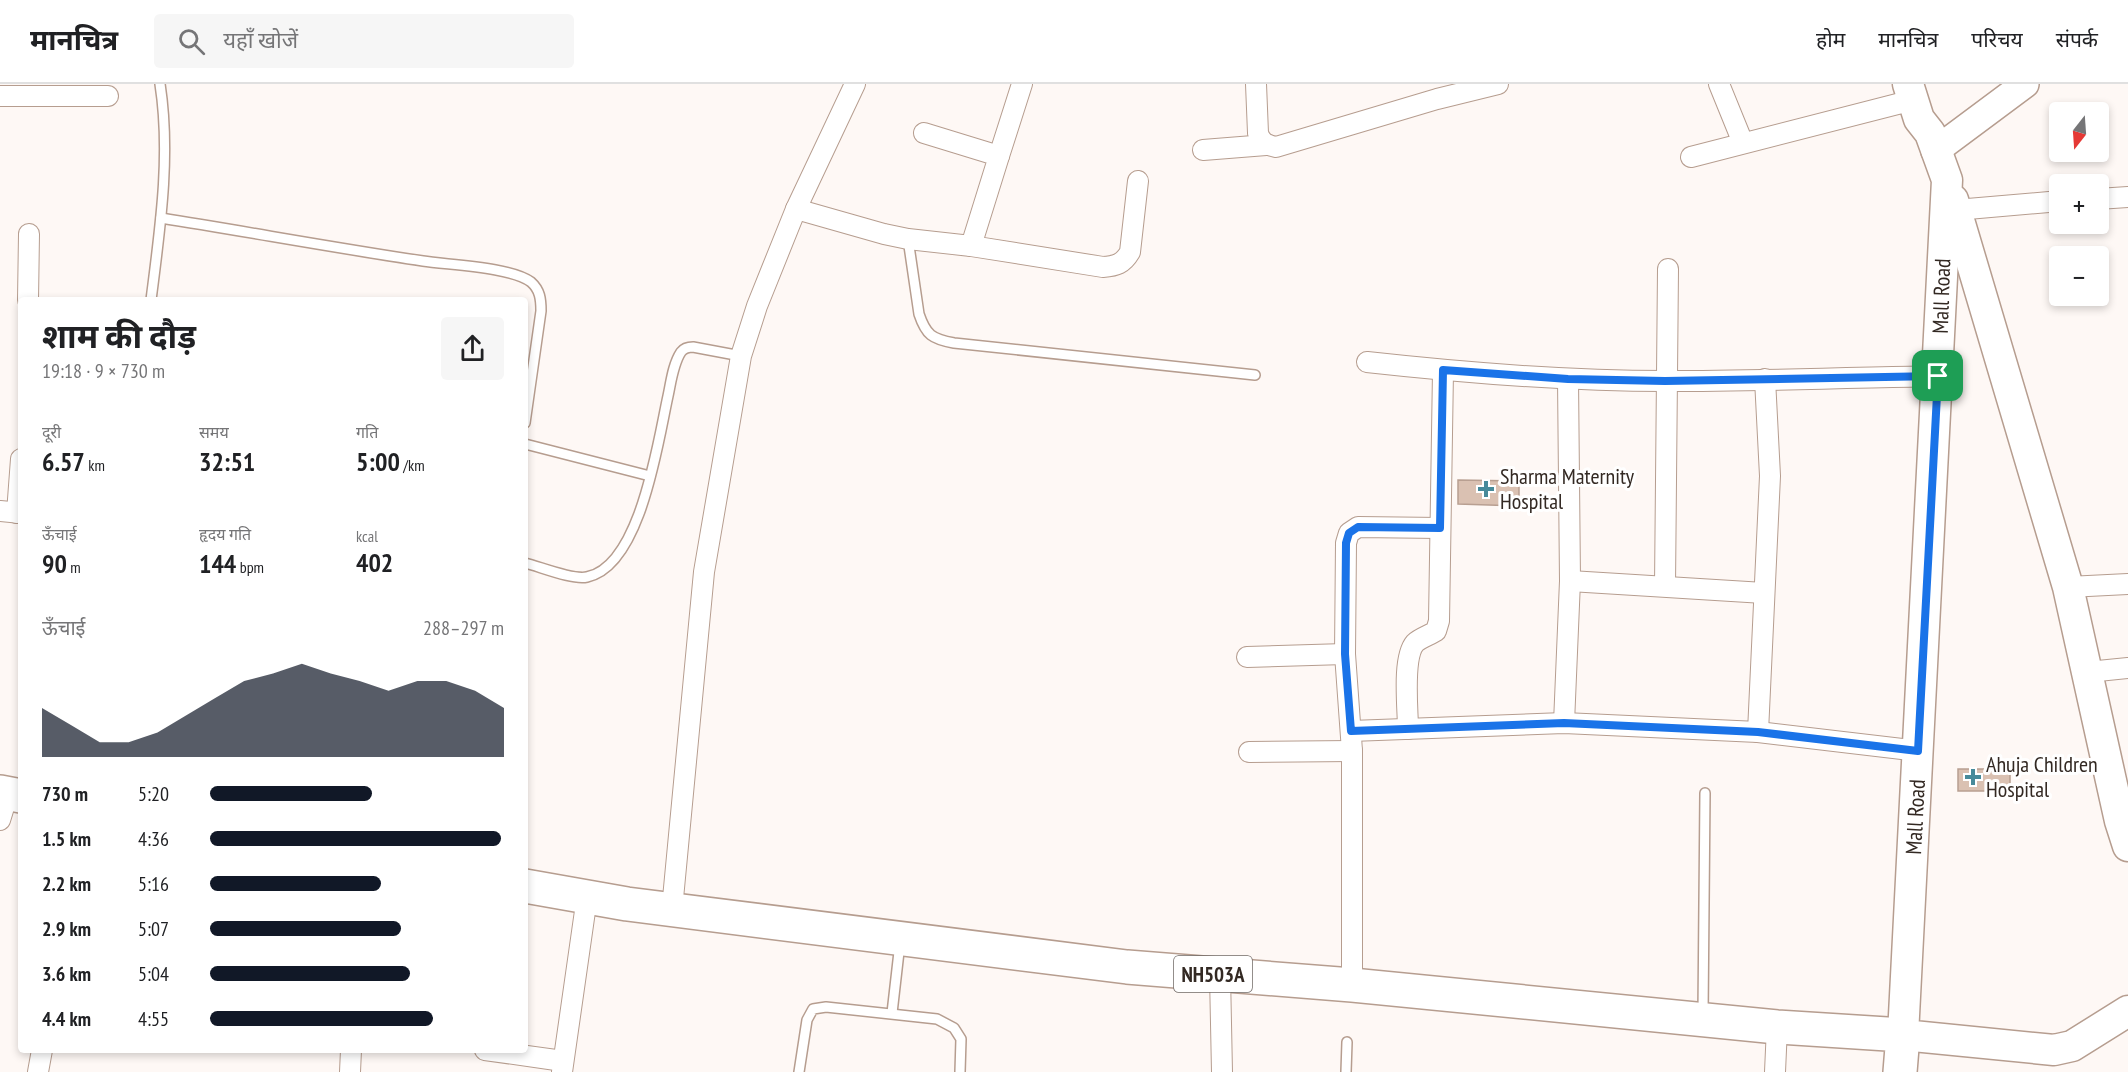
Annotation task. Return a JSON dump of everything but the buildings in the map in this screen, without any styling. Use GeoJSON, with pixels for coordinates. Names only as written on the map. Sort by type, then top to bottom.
{"type":"FeatureCollection","features":[{"type":"Feature","properties":{"kind":"highway","name":"NH503A"},"geometry":{"type":"LineString","coordinates":[[528,887],[672,909],[1127,967],[1352,985],[1777,1027],[1904,1035]]}},
{"type":"Feature","properties":{"kind":"highway","name":"Mall Road"},"geometry":{"type":"LineString","coordinates":[[1900,1072],[1904,1035]]}},
{"type":"Feature","properties":{"kind":"main road","name":"Mall Road"},"geometry":{"type":"LineString","coordinates":[[1904,1035],[1947,180],[1933,142],[1936,116],[1917,89]]}},
{"type":"Feature","properties":{"kind":"main road"},"geometry":{"type":"LineString","coordinates":[[1947,180],[2068,587],[2125,830]]}},
{"type":"Feature","properties":{"kind":"main road"},"geometry":{"type":"LineString","coordinates":[[1904,1035],[2054,1050],[2072,1046],[2128,1011]]}},
{"type":"Feature","properties":{"kind":"street"},"geometry":{"type":"LineString","coordinates":[[672,909],[704,572],[741,356],[757,306],[796,208],[855,84]]}},
{"type":"Feature","properties":{"kind":"street"},"geometry":{"type":"LineString","coordinates":[[971,246],[1022,84]]}},
{"type":"Feature","properties":{"kind":"street"},"geometry":{"type":"LineString","coordinates":[[1256,84],[1257,133],[1266,145]]}},
{"type":"Feature","properties":{"kind":"street"},"geometry":{"type":"LineString","coordinates":[[1203,150],[1266,145],[1285,146],[1435,92],[1498,84]]}},
{"type":"Feature","properties":{"kind":"street"},"geometry":{"type":"LineString","coordinates":[[1719,84],[1743,143]]}},
{"type":"Feature","properties":{"kind":"street"},"geometry":{"type":"LineString","coordinates":[[1933,142],[2025,84]]}},
{"type":"Feature","properties":{"kind":"street"},"geometry":{"type":"LineString","coordinates":[[1691,157],[1917,89]]}},
{"type":"Feature","properties":{"kind":"street"},"geometry":{"type":"LineString","coordinates":[[0,96],[108,96]]}},
{"type":"Feature","properties":{"kind":"street"},"geometry":{"type":"LineString","coordinates":[[924,133],[999,156]]}},
{"type":"Feature","properties":{"kind":"street"},"geometry":{"type":"LineString","coordinates":[[796,208],[909,239],[971,246],[1103,267],[1115,266],[1125,261],[1130,252],[1138,181]]}},
{"type":"Feature","properties":{"kind":"street"},"geometry":{"type":"LineString","coordinates":[[2109,198],[2128,197]]}},
{"type":"Feature","properties":{"kind":"street"},"geometry":{"type":"LineString","coordinates":[[1956,210],[2049,202]]}},
{"type":"Feature","properties":{"kind":"street"},"geometry":{"type":"LineString","coordinates":[[28,234],[28,297]]}},
{"type":"Feature","properties":{"kind":"street"},"geometry":{"type":"LineString","coordinates":[[1665,586],[1665,381],[1668,269]]}},
{"type":"Feature","properties":{"kind":"street"},"geometry":{"type":"LineString","coordinates":[[1367,362],[1568,379],[1665,381],[1938,376]]}},
{"type":"Feature","properties":{"kind":"street"},"geometry":{"type":"LineString","coordinates":[[1408,729],[1408,667],[1411,652],[1416,642],[1436,632],[1439,621],[1443,370]]}},
{"type":"Feature","properties":{"kind":"street"},"geometry":{"type":"LineString","coordinates":[[1564,723],[1570,581],[1568,379]]}},
{"type":"Feature","properties":{"kind":"street"},"geometry":{"type":"LineString","coordinates":[[1758,732],[1770,476],[1765,379]]}},
{"type":"Feature","properties":{"kind":"street"},"geometry":{"type":"LineString","coordinates":[[13,513],[18,479]]}},
{"type":"Feature","properties":{"kind":"street"},"geometry":{"type":"LineString","coordinates":[[1352,985],[1352,751],[1345,654],[1346,543],[1349,533],[1358,527],[1440,528]]}},
{"type":"Feature","properties":{"kind":"street"},"geometry":{"type":"LineString","coordinates":[[1570,581],[1764,593]]}},
{"type":"Feature","properties":{"kind":"street"},"geometry":{"type":"LineString","coordinates":[[2068,587],[2128,584]]}},
{"type":"Feature","properties":{"kind":"street"},"geometry":{"type":"LineString","coordinates":[[1246,657],[1345,654]]}},
{"type":"Feature","properties":{"kind":"street"},"geometry":{"type":"LineString","coordinates":[[2088,672],[2128,668]]}},
{"type":"Feature","properties":{"kind":"street"},"geometry":{"type":"LineString","coordinates":[[1351,731],[1564,723],[1758,732],[1918,751]]}},
{"type":"Feature","properties":{"kind":"street"},"geometry":{"type":"LineString","coordinates":[[1249,752],[1352,751]]}},
{"type":"Feature","properties":{"kind":"street"},"geometry":{"type":"LineString","coordinates":[[498,1053],[562,1067],[587,897]]}},
{"type":"Feature","properties":{"kind":"street"},"geometry":{"type":"LineString","coordinates":[[1220,975],[1222,1072]]}},
{"type":"Feature","properties":{"kind":"street"},"geometry":{"type":"LineString","coordinates":[[1775,1072],[1777,1027]]}},
{"type":"Feature","properties":{"kind":"street"},"geometry":{"type":"LineString","coordinates":[[38,1072],[41,1053]]}},
{"type":"Feature","properties":{"kind":"street"},"geometry":{"type":"LineString","coordinates":[[350,1072],[351,1053]]}},
{"type":"Feature","properties":{"kind":"lane"},"geometry":{"type":"LineString","coordinates":[[151,297],[161,218],[164,112],[160,84]]}},
{"type":"Feature","properties":{"kind":"lane"},"geometry":{"type":"LineString","coordinates":[[161,218],[413,260],[482,269],[511,274],[530,281],[538,289],[541,297],[541,311],[528,402]]}},
{"type":"Feature","properties":{"kind":"lane"},"geometry":{"type":"LineString","coordinates":[[909,239],[919,314],[929,335],[939,340],[954,344],[1255,375]]}},
{"type":"Feature","properties":{"kind":"lane"},"geometry":{"type":"LineString","coordinates":[[528,563],[584,578],[597,574],[625,546],[644,502],[673,374],[681,352],[685,348],[693,347],[741,356]]}},
{"type":"Feature","properties":{"kind":"lane"},"geometry":{"type":"LineString","coordinates":[[528,445],[650,476]]}},
{"type":"Feature","properties":{"kind":"lane"},"geometry":{"type":"LineString","coordinates":[[1703,1018],[1705,792]]}},
{"type":"Feature","properties":{"kind":"lane"},"geometry":{"type":"LineString","coordinates":[[892,1013],[900,938]]}},
{"type":"Feature","properties":{"kind":"lane"},"geometry":{"type":"LineString","coordinates":[[799,1072],[807,1020],[813,1009],[826,1006],[937,1019],[954,1028],[961,1039],[960,1072]]}},
{"type":"Feature","properties":{"kind":"lane"},"geometry":{"type":"LineString","coordinates":[[1346,1072],[1347,1042]]}},
{"type":"Feature","properties":{"kind":"place","name":"Sharma Maternity Hospital"},"geometry":{"type":"Point","coordinates":[1486,489]}},
{"type":"Feature","properties":{"kind":"place","name":"Ahuja Children Hospital"},"geometry":{"type":"Point","coordinates":[1973,777]}},
{"type":"Feature","properties":{"kind":"route"},"geometry":{"type":"LineString","coordinates":[[1443,370],[1568,379],[1665,381],[1938,376],[1918,751],[1758,732],[1564,723],[1351,731],[1345,654],[1346,543],[1349,533],[1358,527],[1440,528],[1443,370]]}}]}
